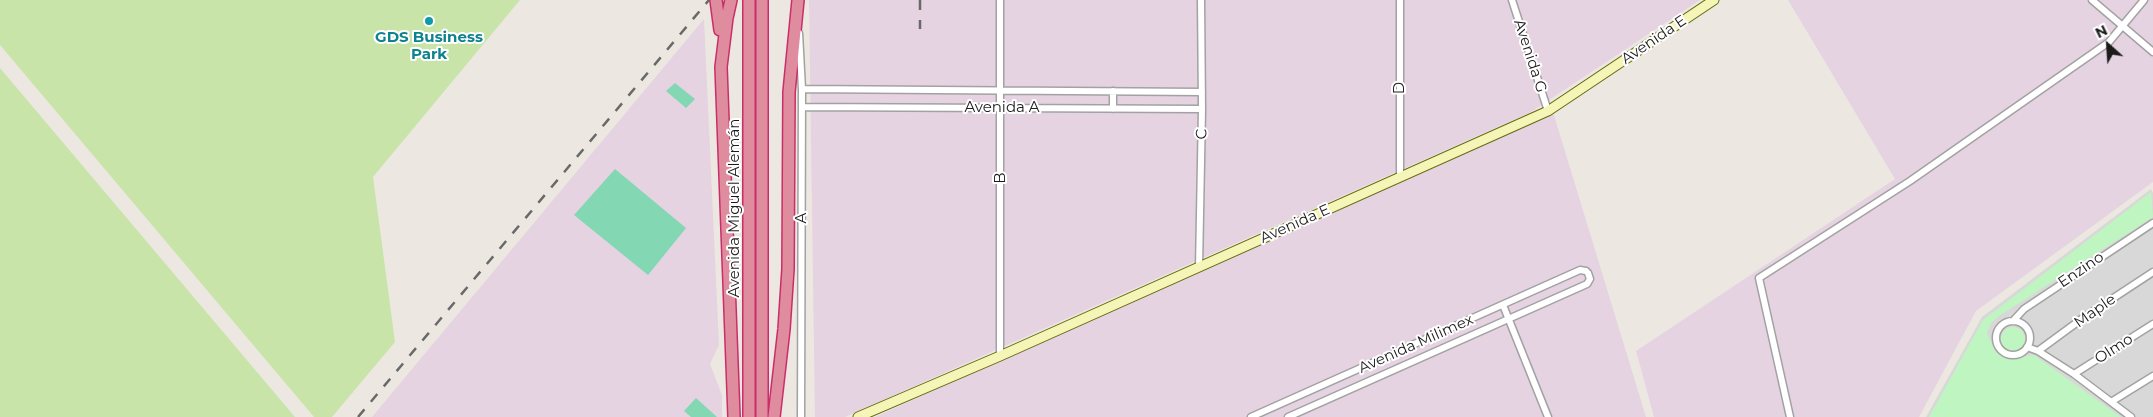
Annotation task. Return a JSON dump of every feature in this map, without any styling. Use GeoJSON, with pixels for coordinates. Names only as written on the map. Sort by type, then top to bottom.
{"type":"FeatureCollection","features":[{"type":"Feature","properties":{"kind":"highway"},"geometry":{"type":"LineString","coordinates":[[716,0],[719,15],[722,68],[734,417]]}},
{"type":"Feature","properties":{"kind":"highway"},"geometry":{"type":"LineString","coordinates":[[722,68],[727,18],[731,0]]}},
{"type":"Feature","properties":{"kind":"highway","name":"Avenida Miguel Alemán"},"geometry":{"type":"LineString","coordinates":[[748,417],[750,210],[749,0]]}},
{"type":"Feature","properties":{"kind":"highway","name":"Avenida Miguel Alemán"},"geometry":{"type":"LineString","coordinates":[[762,0],[762,417]]}},
{"type":"Feature","properties":{"kind":"highway"},"geometry":{"type":"LineString","coordinates":[[774,417],[784,329],[788,269],[789,92],[798,0]]}},
{"type":"Feature","properties":{"kind":"main road","name":"Avenida E"},"geometry":{"type":"LineString","coordinates":[[858,417],[1000,356],[1548,111],[1714,0]]}},
{"type":"Feature","properties":{"kind":"street","name":"B"},"geometry":{"type":"LineString","coordinates":[[1000,0],[1000,356]]}},
{"type":"Feature","properties":{"kind":"street","name":"C"},"geometry":{"type":"LineString","coordinates":[[1199,267],[1202,109],[1201,0]]}},
{"type":"Feature","properties":{"kind":"street","name":"D"},"geometry":{"type":"LineString","coordinates":[[1400,0],[1400,176]]}},
{"type":"Feature","properties":{"kind":"street","name":"Avenida G"},"geometry":{"type":"LineString","coordinates":[[1512,0],[1548,111]]}},
{"type":"Feature","properties":{"kind":"street"},"geometry":{"type":"LineString","coordinates":[[2092,0],[2153,52]]}},
{"type":"Feature","properties":{"kind":"street"},"geometry":{"type":"LineString","coordinates":[[1790,417],[1759,278],[1910,181],[2109,42],[2144,0]]}},
{"type":"Feature","properties":{"kind":"street","name":"A"},"geometry":{"type":"LineString","coordinates":[[797,20],[802,89],[801,417]]}},
{"type":"Feature","properties":{"kind":"street","name":"Avenida A"},"geometry":{"type":"LineString","coordinates":[[802,89],[1202,92]]}},
{"type":"Feature","properties":{"kind":"street"},"geometry":{"type":"LineString","coordinates":[[1113,91],[1113,108]]}},
{"type":"Feature","properties":{"kind":"street","name":"Avenida A"},"geometry":{"type":"LineString","coordinates":[[802,107],[1202,109]]}},
{"type":"Feature","properties":{"kind":"street","name":"Enzino"},"geometry":{"type":"LineString","coordinates":[[2013,321],[2024,309],[2153,223]]}},
{"type":"Feature","properties":{"kind":"street","name":"Avenida Milimex"},"geometry":{"type":"LineString","coordinates":[[1251,417],[1580,270],[1588,273],[1590,279],[1587,284],[1288,417]]}},
{"type":"Feature","properties":{"kind":"street","name":"Maple"},"geometry":{"type":"LineString","coordinates":[[2038,351],[2083,318],[2153,272]]}},
{"type":"Feature","properties":{"kind":"street"},"geometry":{"type":"LineString","coordinates":[[1503,305],[1548,417]]}},
{"type":"Feature","properties":{"kind":"street"},"geometry":{"type":"LineString","coordinates":[[2013,321],[2022,324],[2028,330],[2030,338],[2027,347],[2022,352],[2011,355],[2002,351],[1998,346],[1996,336],[1999,329],[2006,322],[2013,321]]}},
{"type":"Feature","properties":{"kind":"street","name":"Olmo"},"geometry":{"type":"LineString","coordinates":[[2074,374],[2153,324]]}},
{"type":"Feature","properties":{"kind":"street"},"geometry":{"type":"LineString","coordinates":[[2027,347],[2038,351],[2074,374],[2131,417]]}},
{"type":"Feature","properties":{"kind":"street"},"geometry":{"type":"LineString","coordinates":[[2111,402],[2153,376]]}},
{"type":"Feature","properties":{"kind":"shaded area"},"geometry":{"type":"Polygon","coordinates":[[[809,0],[1700,0],[1531,112],[845,417],[815,417],[809,0]]]}},
{"type":"Feature","properties":{"kind":"shaded area"},"geometry":{"type":"Polygon","coordinates":[[[1788,0],[2153,0],[2153,182],[1976,311],[1919,417],[1654,417],[1636,351],[1895,179],[1788,0]]]}},
{"type":"Feature","properties":{"kind":"shaded area"},"geometry":{"type":"Polygon","coordinates":[[[704,19],[719,345],[710,364],[722,395],[722,417],[372,417],[704,19]]]}},
{"type":"Feature","properties":{"kind":"shaded area"},"geometry":{"type":"Polygon","coordinates":[[[1553,112],[1646,417],[875,417],[1553,112]]]}},
{"type":"Feature","properties":{"kind":"shaded area"},"geometry":{"type":"Polygon","coordinates":[[[2151,189],[2153,193],[2153,417],[1926,417],[1982,317],[2151,189]]]}},
{"type":"Feature","properties":{"kind":"green space"},"geometry":{"type":"Polygon","coordinates":[[[0,0],[520,0],[373,177],[395,342],[332,417],[314,417],[0,45],[0,0]]]}},
{"type":"Feature","properties":{"kind":"green space"},"geometry":{"type":"Polygon","coordinates":[[[0,68],[295,417],[0,417],[0,68]]]}},
{"type":"Feature","properties":{"kind":"green space"},"geometry":{"type":"Polygon","coordinates":[[[675,83],[695,99],[686,108],[666,91],[675,83]]]}},
{"type":"Feature","properties":{"kind":"green space"},"geometry":{"type":"Polygon","coordinates":[[[615,169],[686,228],[648,275],[574,215],[615,169]]]}},
{"type":"Feature","properties":{"kind":"green space"},"geometry":{"type":"Polygon","coordinates":[[[2151,192],[2153,217],[1999,316],[1991,323],[1987,333],[1996,353],[2007,359],[2034,355],[2121,417],[1929,417],[1983,320],[2151,192]]]}},
{"type":"Feature","properties":{"kind":"green space"},"geometry":{"type":"Polygon","coordinates":[[[2013,327],[2021,331],[2025,339],[2021,347],[2013,351],[2005,347],[2001,339],[2005,331],[2013,327]]]}},
{"type":"Feature","properties":{"kind":"green space"},"geometry":{"type":"Polygon","coordinates":[[[696,398],[717,417],[691,417],[684,411],[696,398]]]}},
{"type":"Feature","properties":{"kind":"railway"},"geometry":{"type":"LineString","coordinates":[[358,417],[709,0]]}},
{"type":"Feature","properties":{"kind":"railway"},"geometry":{"type":"LineString","coordinates":[[920,0],[920,29]]}},
{"type":"Feature","properties":{"kind":"place","name":"GDS Business Park"},"geometry":{"type":"Point","coordinates":[429,21]}}]}
